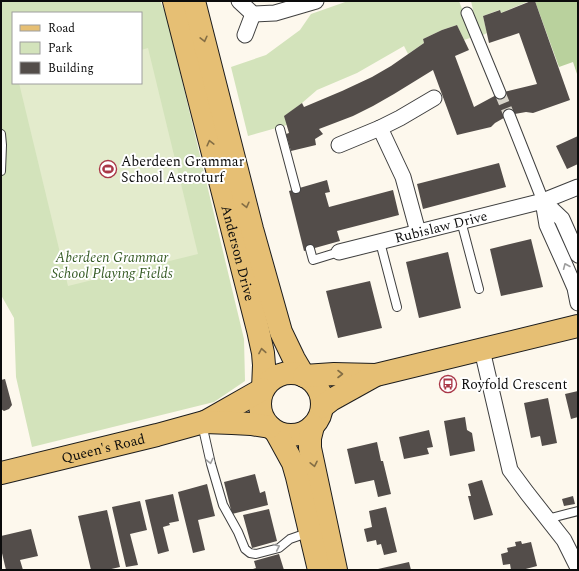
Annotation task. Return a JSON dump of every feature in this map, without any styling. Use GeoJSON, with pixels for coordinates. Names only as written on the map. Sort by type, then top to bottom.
{"type":"FeatureCollection","features":[{"type":"Feature","properties":{"kind":"main road","name":"Anderson Drive"},"geometry":{"type":"LineString","coordinates":[[174,1],[258,330],[263,353],[263,389]]}},
{"type":"Feature","properties":{"kind":"main road","name":"Anderson Drive"},"geometry":{"type":"LineString","coordinates":[[194,1],[252,229],[281,332],[304,376]]}},
{"type":"Feature","properties":{"kind":"main road"},"geometry":{"type":"LineString","coordinates":[[319,570],[298,477],[293,463],[273,430],[264,421],[261,414],[260,397],[263,389],[269,382],[276,377],[285,374],[304,376],[334,374],[376,375],[578,326]]}},
{"type":"Feature","properties":{"kind":"main road"},"geometry":{"type":"LineString","coordinates":[[273,430],[285,435],[295,435],[305,432],[331,400],[376,375]]}},
{"type":"Feature","properties":{"kind":"main road"},"geometry":{"type":"LineString","coordinates":[[304,376],[312,381],[318,389],[321,398],[310,438],[310,448],[336,570]]}},
{"type":"Feature","properties":{"kind":"main road","name":"Queen's Road"},"geometry":{"type":"LineString","coordinates":[[203,423],[263,389]]}},
{"type":"Feature","properties":{"kind":"main road","name":"Queen's Road"},"geometry":{"type":"LineString","coordinates":[[1,472],[203,423],[251,424],[273,430]]}},
{"type":"Feature","properties":{"kind":"street"},"geometry":{"type":"LineString","coordinates":[[239,1],[253,14],[275,13],[316,1]]}},
{"type":"Feature","properties":{"kind":"street"},"geometry":{"type":"LineString","coordinates":[[467,13],[500,93]]}},
{"type":"Feature","properties":{"kind":"street"},"geometry":{"type":"LineString","coordinates":[[245,35],[253,14]]}},
{"type":"Feature","properties":{"kind":"street"},"geometry":{"type":"LineString","coordinates":[[339,145],[380,128],[434,98]]}},
{"type":"Feature","properties":{"kind":"street"},"geometry":{"type":"LineString","coordinates":[[509,115],[543,201],[547,225],[565,265],[578,303]]}},
{"type":"Feature","properties":{"kind":"street"},"geometry":{"type":"LineString","coordinates":[[380,128],[403,177],[418,232]]}},
{"type":"Feature","properties":{"kind":"street","name":"Rubislaw Drive"},"geometry":{"type":"LineString","coordinates":[[339,252],[543,201],[578,187]]}},
{"type":"Feature","properties":{"kind":"street"},"geometry":{"type":"LineString","coordinates":[[543,201],[562,219],[578,254]]}},
{"type":"Feature","properties":{"kind":"street"},"geometry":{"type":"LineString","coordinates":[[482,350],[510,470],[564,540],[578,568]]}},
{"type":"Feature","properties":{"kind":"lane"},"geometry":{"type":"LineString","coordinates":[[280,129],[296,189]]}},
{"type":"Feature","properties":{"kind":"lane"},"geometry":{"type":"LineString","coordinates":[[1,134],[1,172]]}},
{"type":"Feature","properties":{"kind":"lane"},"geometry":{"type":"LineString","coordinates":[[461,221],[479,289]]}},
{"type":"Feature","properties":{"kind":"lane"},"geometry":{"type":"LineString","coordinates":[[380,242],[397,307]]}},
{"type":"Feature","properties":{"kind":"lane"},"geometry":{"type":"LineString","coordinates":[[310,249],[313,260],[339,252]]}},
{"type":"Feature","properties":{"kind":"lane"},"geometry":{"type":"LineString","coordinates":[[203,423],[211,464],[223,505],[246,549],[250,553],[256,554],[279,548],[290,539],[310,532]]}},
{"type":"Feature","properties":{"kind":"lane"},"geometry":{"type":"LineString","coordinates":[[547,519],[578,510]]}},
{"type":"Feature","properties":{"kind":"green space","name":"Aberdeen Grammar School Playing Fields"},"geometry":{"type":"Polygon","coordinates":[[[1,1],[160,1],[166,14],[244,339],[245,381],[214,402],[32,447],[16,377],[14,318],[1,295],[1,1]]]}},
{"type":"Feature","properties":{"kind":"green space"},"geometry":{"type":"Polygon","coordinates":[[[348,1],[459,1],[473,37],[464,40],[457,25],[423,39],[424,43],[408,54],[404,46],[357,73],[317,90],[285,116],[287,125],[248,136],[231,67],[266,55],[300,30],[311,14],[348,1]]]}},
{"type":"Feature","properties":{"kind":"green space"},"geometry":{"type":"Polygon","coordinates":[[[471,1],[527,2],[501,13],[499,10],[483,16],[487,33],[479,37],[471,1]]]}},
{"type":"Feature","properties":{"kind":"green space"},"geometry":{"type":"Polygon","coordinates":[[[535,1],[578,1],[578,77],[573,62],[559,67],[535,1]]]}},
{"type":"Feature","properties":{"kind":"green space","name":"Aberdeen Grammar School Astroturf"},"geometry":{"type":"Polygon","coordinates":[[[148,48],[198,254],[68,286],[19,84],[142,84],[142,50],[148,48]]]}},
{"type":"Feature","properties":{"kind":"building"},"geometry":{"type":"Polygon","coordinates":[[[531,1],[535,1],[570,100],[533,113],[526,112],[509,115],[491,127],[457,135],[433,70],[373,106],[353,116],[319,129],[323,134],[315,139],[316,145],[291,151],[286,134],[289,133],[284,116],[302,103],[304,107],[372,77],[424,43],[423,39],[457,25],[469,50],[455,56],[474,107],[500,93],[537,84],[519,33],[489,43],[483,16],[500,10],[501,13],[531,1]]]}},
{"type":"Feature","properties":{"kind":"building"},"geometry":{"type":"Polygon","coordinates":[[[578,136],[578,164],[567,169],[556,146],[578,136]]]}},
{"type":"Feature","properties":{"kind":"building"},"geometry":{"type":"Polygon","coordinates":[[[499,163],[506,187],[423,209],[417,184],[499,163]]]}},
{"type":"Feature","properties":{"kind":"building"},"geometry":{"type":"Polygon","coordinates":[[[327,180],[330,192],[325,193],[329,207],[393,190],[399,215],[337,231],[340,241],[304,251],[289,191],[327,180]]]}},
{"type":"Feature","properties":{"kind":"building"},"geometry":{"type":"Polygon","coordinates":[[[531,239],[543,287],[501,296],[490,249],[531,239]]]}},
{"type":"Feature","properties":{"kind":"building"},"geometry":{"type":"Polygon","coordinates":[[[448,252],[461,308],[419,318],[406,262],[448,252]]]}},
{"type":"Feature","properties":{"kind":"building"},"geometry":{"type":"Polygon","coordinates":[[[370,281],[382,328],[338,338],[326,291],[370,281]]]}},
{"type":"Feature","properties":{"kind":"building"},"geometry":{"type":"Polygon","coordinates":[[[5,379],[12,405],[9,409],[4,411],[1,409],[1,380],[5,379]]]}},
{"type":"Feature","properties":{"kind":"building"},"geometry":{"type":"Polygon","coordinates":[[[578,391],[578,417],[571,419],[565,394],[578,391]]]}},
{"type":"Feature","properties":{"kind":"building"},"geometry":{"type":"Polygon","coordinates":[[[548,398],[557,443],[542,446],[540,436],[531,438],[524,403],[548,398]]]}},
{"type":"Feature","properties":{"kind":"building"},"geometry":{"type":"Polygon","coordinates":[[[465,417],[467,430],[472,433],[475,451],[450,456],[444,421],[465,417]]]}},
{"type":"Feature","properties":{"kind":"building"},"geometry":{"type":"Polygon","coordinates":[[[429,430],[433,447],[427,448],[429,454],[404,459],[399,437],[429,430]]]}},
{"type":"Feature","properties":{"kind":"building"},"geometry":{"type":"Polygon","coordinates":[[[377,442],[391,494],[378,497],[374,480],[355,484],[347,449],[377,442]]]}},
{"type":"Feature","properties":{"kind":"building"},"geometry":{"type":"Polygon","coordinates":[[[255,474],[260,493],[265,491],[268,505],[232,514],[224,482],[255,474]]]}},
{"type":"Feature","properties":{"kind":"building"},"geometry":{"type":"Polygon","coordinates":[[[482,480],[493,515],[474,520],[468,496],[471,496],[468,484],[482,480]]]}},
{"type":"Feature","properties":{"kind":"building"},"geometry":{"type":"Polygon","coordinates":[[[207,484],[215,516],[198,520],[205,550],[193,553],[178,492],[207,484]]]}},
{"type":"Feature","properties":{"kind":"building"},"geometry":{"type":"Polygon","coordinates":[[[173,494],[179,521],[169,523],[170,525],[163,527],[169,551],[158,554],[145,500],[173,494]]]}},
{"type":"Feature","properties":{"kind":"building"},"geometry":{"type":"Polygon","coordinates":[[[573,496],[575,504],[564,506],[562,499],[573,496]]]}},
{"type":"Feature","properties":{"kind":"building"},"geometry":{"type":"Polygon","coordinates":[[[140,501],[147,530],[130,534],[138,565],[126,567],[112,507],[140,501]]]}},
{"type":"Feature","properties":{"kind":"building"},"geometry":{"type":"Polygon","coordinates":[[[386,507],[397,552],[384,555],[381,544],[377,545],[376,540],[367,542],[364,529],[372,527],[369,511],[386,507]]]}},
{"type":"Feature","properties":{"kind":"building"},"geometry":{"type":"Polygon","coordinates":[[[269,509],[277,541],[252,548],[243,515],[269,509]]]}},
{"type":"Feature","properties":{"kind":"building"},"geometry":{"type":"Polygon","coordinates":[[[107,510],[120,567],[107,570],[91,570],[78,516],[107,510]]]}},
{"type":"Feature","properties":{"kind":"building"},"geometry":{"type":"Polygon","coordinates":[[[31,529],[38,556],[20,560],[23,570],[6,570],[1,549],[1,536],[31,529]]]}},
{"type":"Feature","properties":{"kind":"building"},"geometry":{"type":"Polygon","coordinates":[[[521,541],[522,544],[531,542],[537,566],[522,570],[511,570],[510,564],[503,565],[501,554],[508,552],[507,548],[516,546],[515,542],[521,541]]]}},
{"type":"Feature","properties":{"kind":"building"},"geometry":{"type":"Polygon","coordinates":[[[279,554],[284,570],[253,569],[256,568],[254,561],[279,554]]]}},
{"type":"Feature","properties":{"kind":"building"},"geometry":{"type":"Polygon","coordinates":[[[409,562],[411,570],[378,570],[378,569],[409,562]]]}},
{"type":"Feature","properties":{"kind":"tunnel"},"geometry":{"type":"LineString","coordinates":[[500,93],[509,115]]}},
{"type":"Feature","properties":{"kind":"place","name":"Aberdeen Grammar School Astroturf"},"geometry":{"type":"Point","coordinates":[108,169]}},
{"type":"Feature","properties":{"kind":"place","name":"Royfold Crescent"},"geometry":{"type":"Point","coordinates":[448,384]}}]}
